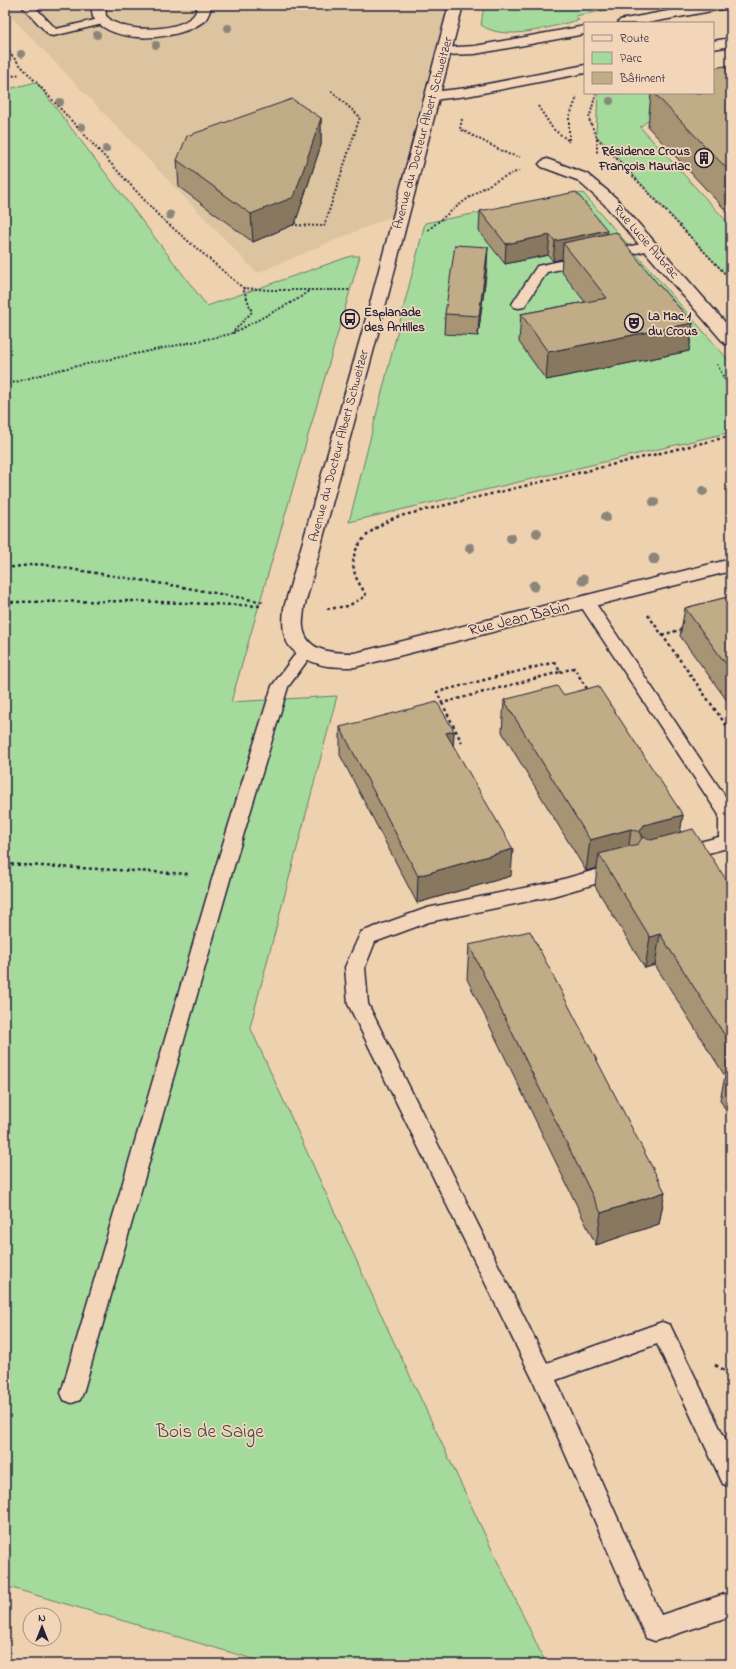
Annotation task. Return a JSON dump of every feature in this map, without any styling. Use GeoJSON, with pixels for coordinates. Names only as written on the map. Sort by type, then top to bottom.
{"type":"FeatureCollection","features":[{"type":"Feature","properties":{"kind":"street"},"geometry":{"type":"LineString","coordinates":[[98,5],[96,11],[99,18],[103,21],[120,30],[137,33],[155,33],[173,30],[188,25],[200,18],[205,11],[205,5]]}},
{"type":"Feature","properties":{"kind":"street","name":"Avenue du Docteur Albert Schweitzer"},"geometry":{"type":"LineString","coordinates":[[307,650],[297,642],[293,627],[294,608],[381,293],[456,5]]}},
{"type":"Feature","properties":{"kind":"street"},"geometry":{"type":"LineString","coordinates":[[630,22],[722,5]]}},
{"type":"Feature","properties":{"kind":"street"},"geometry":{"type":"LineString","coordinates":[[444,51],[475,50],[584,30]]}},
{"type":"Feature","properties":{"kind":"street"},"geometry":{"type":"LineString","coordinates":[[714,45],[731,42]]}},
{"type":"Feature","properties":{"kind":"street"},"geometry":{"type":"LineString","coordinates":[[432,96],[467,92],[584,69]]}},
{"type":"Feature","properties":{"kind":"street","name":"Rue Lucie Aubrac"},"geometry":{"type":"LineString","coordinates":[[547,164],[582,177],[610,200],[731,340]]}},
{"type":"Feature","properties":{"kind":"street","name":"Rue Jean Babin"},"geometry":{"type":"LineString","coordinates":[[307,650],[326,659],[355,660],[731,565]]}},
{"type":"Feature","properties":{"kind":"lane"},"geometry":{"type":"LineString","coordinates":[[28,5],[52,33],[103,21]]}},
{"type":"Feature","properties":{"kind":"lane"},"geometry":{"type":"LineString","coordinates":[[519,304],[542,269],[650,246]]}},
{"type":"Feature","properties":{"kind":"lane"},"geometry":{"type":"LineString","coordinates":[[586,602],[728,814],[728,841],[666,858]]}},
{"type":"Feature","properties":{"kind":"lane"},"geometry":{"type":"LineString","coordinates":[[72,1393],[222,876],[280,686],[307,650]]}},
{"type":"Feature","properties":{"kind":"lane"},"geometry":{"type":"LineString","coordinates":[[627,869],[553,890],[427,915],[368,937],[355,967],[358,1004],[542,1375],[654,1629],[731,1604]]}},
{"type":"Feature","properties":{"kind":"lane"},"geometry":{"type":"LineString","coordinates":[[542,1375],[662,1332],[731,1476]]}},
{"type":"Feature","properties":{"kind":"path"},"geometry":{"type":"LineString","coordinates":[[5,45],[10,55],[160,217],[243,288],[252,312],[231,334]]}},
{"type":"Feature","properties":{"kind":"path"},"geometry":{"type":"LineString","coordinates":[[5,78],[20,74]]}},
{"type":"Feature","properties":{"kind":"path"},"geometry":{"type":"LineString","coordinates":[[290,224],[324,226],[360,117],[330,90]]}},
{"type":"Feature","properties":{"kind":"path"},"geometry":{"type":"LineString","coordinates":[[569,141],[568,122],[570,110],[579,94]]}},
{"type":"Feature","properties":{"kind":"path"},"geometry":{"type":"LineString","coordinates":[[463,114],[460,129],[508,154],[547,164]]}},
{"type":"Feature","properties":{"kind":"path"},"geometry":{"type":"LineString","coordinates":[[597,138],[731,280]]}},
{"type":"Feature","properties":{"kind":"path"},"geometry":{"type":"LineString","coordinates":[[425,232],[455,208],[506,174],[547,164]]}},
{"type":"Feature","properties":{"kind":"path"},"geometry":{"type":"LineString","coordinates":[[243,288],[270,291],[333,289],[381,293]]}},
{"type":"Feature","properties":{"kind":"path"},"geometry":{"type":"LineString","coordinates":[[5,385],[58,370],[231,334],[298,299],[310,290]]}},
{"type":"Feature","properties":{"kind":"path"},"geometry":{"type":"LineString","coordinates":[[715,360],[731,392]]}},
{"type":"Feature","properties":{"kind":"path"},"geometry":{"type":"LineString","coordinates":[[5,602],[74,600],[183,601],[294,608],[340,609],[358,602],[366,596],[364,588],[356,578],[353,564],[360,541],[367,533],[377,526],[396,517],[731,436]]}},
{"type":"Feature","properties":{"kind":"path"},"geometry":{"type":"LineString","coordinates":[[5,568],[39,564],[177,586],[294,608]]}},
{"type":"Feature","properties":{"kind":"path"},"geometry":{"type":"LineString","coordinates":[[646,612],[731,732]]}},
{"type":"Feature","properties":{"kind":"path"},"geometry":{"type":"LineString","coordinates":[[662,635],[685,629]]}},
{"type":"Feature","properties":{"kind":"path"},"geometry":{"type":"LineString","coordinates":[[462,743],[437,692],[555,662],[560,672]]}},
{"type":"Feature","properties":{"kind":"path"},"geometry":{"type":"LineString","coordinates":[[442,703],[574,668],[591,694]]}},
{"type":"Feature","properties":{"kind":"path"},"geometry":{"type":"LineString","coordinates":[[5,864],[222,876]]}},
{"type":"Feature","properties":{"kind":"shaded area"},"geometry":{"type":"Polygon","coordinates":[[[5,5],[456,5],[402,212],[257,273],[5,10],[5,5]]]}},
{"type":"Feature","properties":{"kind":"green space"},"geometry":{"type":"Polygon","coordinates":[[[484,5],[633,5],[575,16],[579,20],[543,29],[529,32],[503,33],[481,25],[484,5]]]}},
{"type":"Feature","properties":{"kind":"green space","name":"Bois de Saige"},"geometry":{"type":"Polygon","coordinates":[[[36,82],[207,306],[351,256],[360,256],[231,702],[337,696],[250,1027],[384,1321],[546,1664],[270,1664],[5,1586],[5,90],[36,82]]]}},
{"type":"Feature","properties":{"kind":"green space"},"geometry":{"type":"Polygon","coordinates":[[[598,94],[708,94],[655,115],[640,127],[731,226],[731,280],[596,135],[598,94]]]}},
{"type":"Feature","properties":{"kind":"green space"},"geometry":{"type":"Polygon","coordinates":[[[583,193],[731,363],[731,432],[349,522],[425,223],[583,193]]]}},
{"type":"Feature","properties":{"kind":"building"},"geometry":{"type":"Polygon","coordinates":[[[731,65],[731,173],[655,94],[714,94],[714,68],[731,65]]]}},
{"type":"Feature","properties":{"kind":"building"},"geometry":{"type":"Polygon","coordinates":[[[292,99],[321,118],[294,197],[251,214],[177,160],[187,136],[292,99]]]}},
{"type":"Feature","properties":{"kind":"building"},"geometry":{"type":"Polygon","coordinates":[[[576,192],[607,230],[555,241],[550,235],[506,244],[480,211],[576,192]]]}},
{"type":"Feature","properties":{"kind":"building"},"geometry":{"type":"Polygon","coordinates":[[[616,232],[657,283],[693,323],[548,352],[521,314],[607,298],[563,243],[616,232]]]}},
{"type":"Feature","properties":{"kind":"building"},"geometry":{"type":"Polygon","coordinates":[[[455,245],[488,247],[479,316],[445,314],[455,245]]]}},
{"type":"Feature","properties":{"kind":"building"},"geometry":{"type":"Polygon","coordinates":[[[731,596],[731,671],[685,608],[731,596]]]}},
{"type":"Feature","properties":{"kind":"building"},"geometry":{"type":"Polygon","coordinates":[[[557,686],[563,695],[598,686],[683,815],[644,825],[640,831],[643,837],[651,840],[693,829],[731,887],[731,1045],[660,934],[650,937],[599,854],[638,844],[642,838],[639,832],[631,829],[590,840],[504,700],[557,686]]]}},
{"type":"Feature","properties":{"kind":"building"},"geometry":{"type":"Polygon","coordinates":[[[437,702],[454,731],[446,733],[513,849],[418,876],[340,727],[437,702]]]}},
{"type":"Feature","properties":{"kind":"building"},"geometry":{"type":"Polygon","coordinates":[[[530,931],[665,1192],[601,1213],[469,945],[530,931]]]}},
{"type":"Feature","properties":{"kind":"building"},"geometry":{"type":"Polygon","coordinates":[[[731,1068],[731,1077],[726,1070],[731,1068]]]}},
{"type":"Feature","properties":{"kind":"place","name":"Résidence Crous François Mauriac"},"geometry":{"type":"Point","coordinates":[704,158]}},
{"type":"Feature","properties":{"kind":"place","name":"Esplanade des Antilles"},"geometry":{"type":"Point","coordinates":[350,319]}},
{"type":"Feature","properties":{"kind":"place","name":"La Mac 1 du Crous"},"geometry":{"type":"Point","coordinates":[634,323]}}]}
